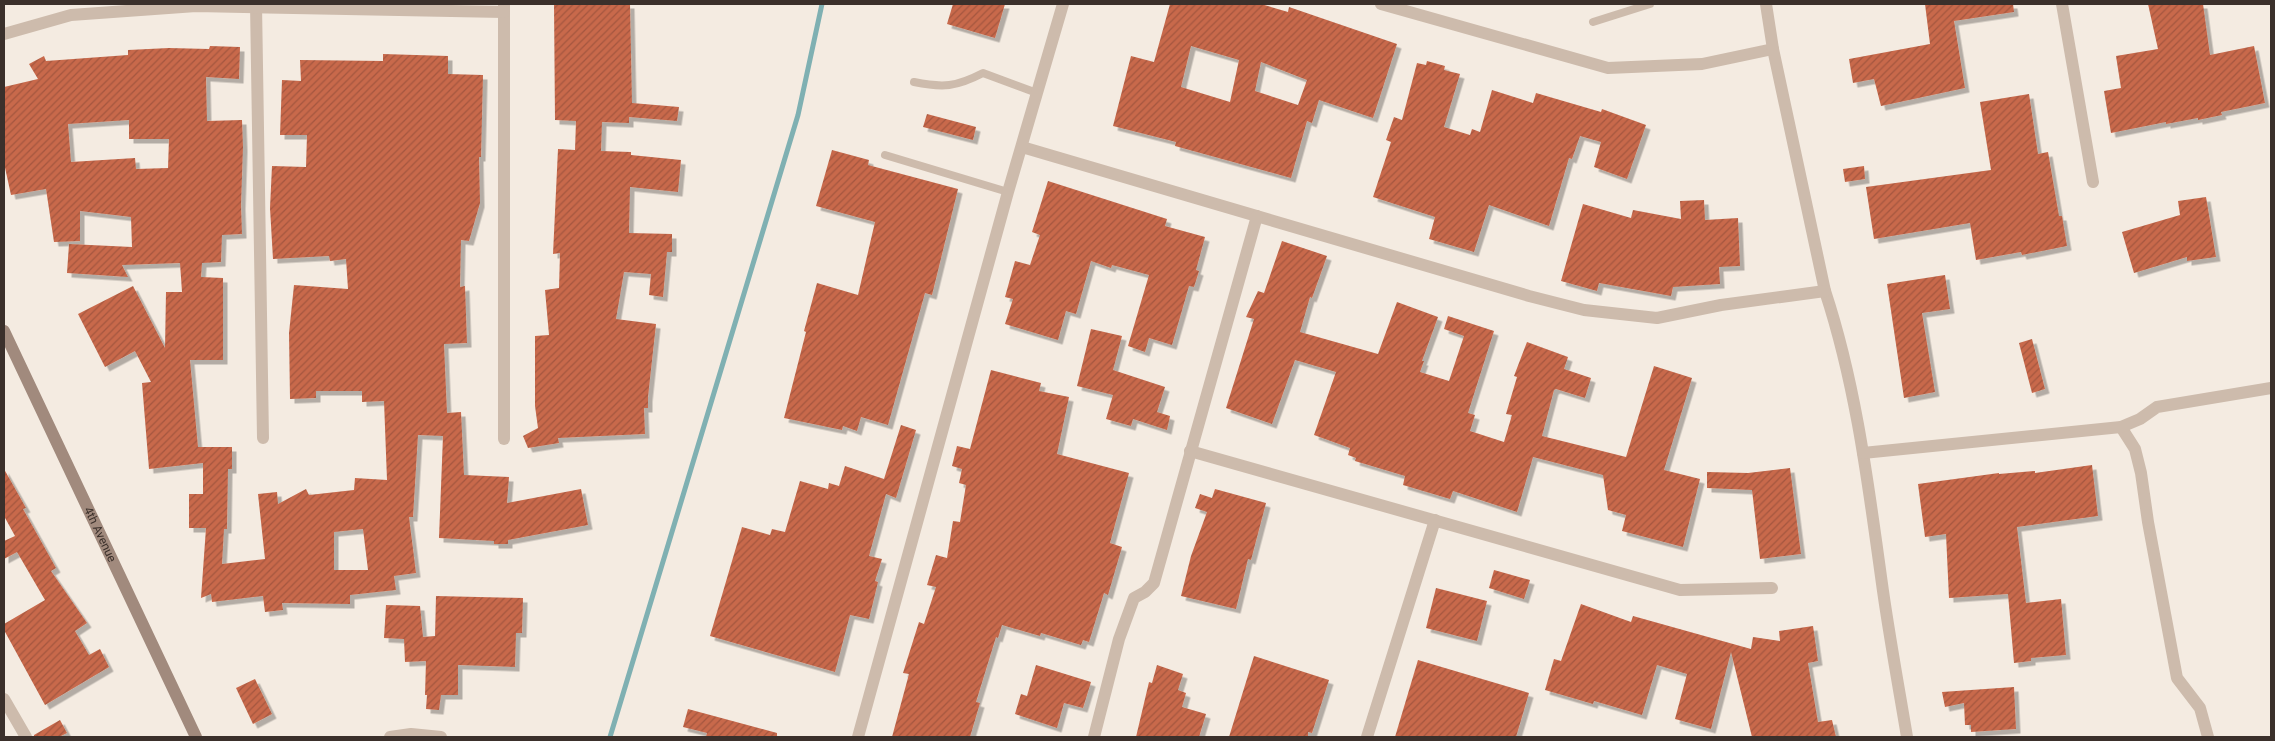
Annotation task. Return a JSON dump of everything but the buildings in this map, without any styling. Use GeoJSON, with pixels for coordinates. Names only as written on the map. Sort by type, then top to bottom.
{"type":"FeatureCollection","features":[{"type":"Feature","properties":{"kind":"main road","name":"4th Avenue"},"geometry":{"type":"LineString","coordinates":[[4,331],[196,737]]}},
{"type":"Feature","properties":{"kind":"street"},"geometry":{"type":"LineString","coordinates":[[858,737],[1008,192],[1063,4]]}},
{"type":"Feature","properties":{"kind":"street"},"geometry":{"type":"LineString","coordinates":[[1381,4],[1608,68],[1702,64],[1772,49]]}},
{"type":"Feature","properties":{"kind":"street"},"geometry":{"type":"LineString","coordinates":[[1766,4],[1772,49],[1825,291],[1842,350],[1863,453],[1907,737]]}},
{"type":"Feature","properties":{"kind":"street"},"geometry":{"type":"LineString","coordinates":[[2062,4],[2092,182]]}},
{"type":"Feature","properties":{"kind":"street"},"geometry":{"type":"LineString","coordinates":[[4,34],[71,15],[196,5],[504,8],[504,439]]}},
{"type":"Feature","properties":{"kind":"street"},"geometry":{"type":"LineString","coordinates":[[256,6],[263,438]]}},
{"type":"Feature","properties":{"kind":"street"},"geometry":{"type":"LineString","coordinates":[[1022,147],[1529,296],[1584,310],[1657,318],[1721,305],[1825,291]]}},
{"type":"Feature","properties":{"kind":"street"},"geometry":{"type":"LineString","coordinates":[[1094,737],[1120,638],[1134,598],[1145,592],[1154,583],[1257,216]]}},
{"type":"Feature","properties":{"kind":"street"},"geometry":{"type":"LineString","coordinates":[[1863,453],[2121,427],[2157,407],[2271,388]]}},
{"type":"Feature","properties":{"kind":"street"},"geometry":{"type":"LineString","coordinates":[[2121,427],[2136,449],[2177,678],[2200,708],[2208,737]]}},
{"type":"Feature","properties":{"kind":"street"},"geometry":{"type":"LineString","coordinates":[[1190,451],[1680,590],[1772,588]]}},
{"type":"Feature","properties":{"kind":"street"},"geometry":{"type":"LineString","coordinates":[[1367,737],[1435,520]]}},
{"type":"Feature","properties":{"kind":"street"},"geometry":{"type":"LineString","coordinates":[[4,699],[26,737]]}},
{"type":"Feature","properties":{"kind":"street"},"geometry":{"type":"LineString","coordinates":[[390,737],[411,734],[441,737]]}},
{"type":"Feature","properties":{"kind":"lane"},"geometry":{"type":"LineString","coordinates":[[1593,22],[1650,4]]}},
{"type":"Feature","properties":{"kind":"lane"},"geometry":{"type":"LineString","coordinates":[[914,82],[940,87],[970,80],[983,73],[1037,93]]}},
{"type":"Feature","properties":{"kind":"lane"},"geometry":{"type":"LineString","coordinates":[[885,155],[1008,192]]}},
{"type":"Feature","properties":{"kind":"waterway"},"geometry":{"type":"LineString","coordinates":[[610,737],[798,115],[822,4]]}}]}
